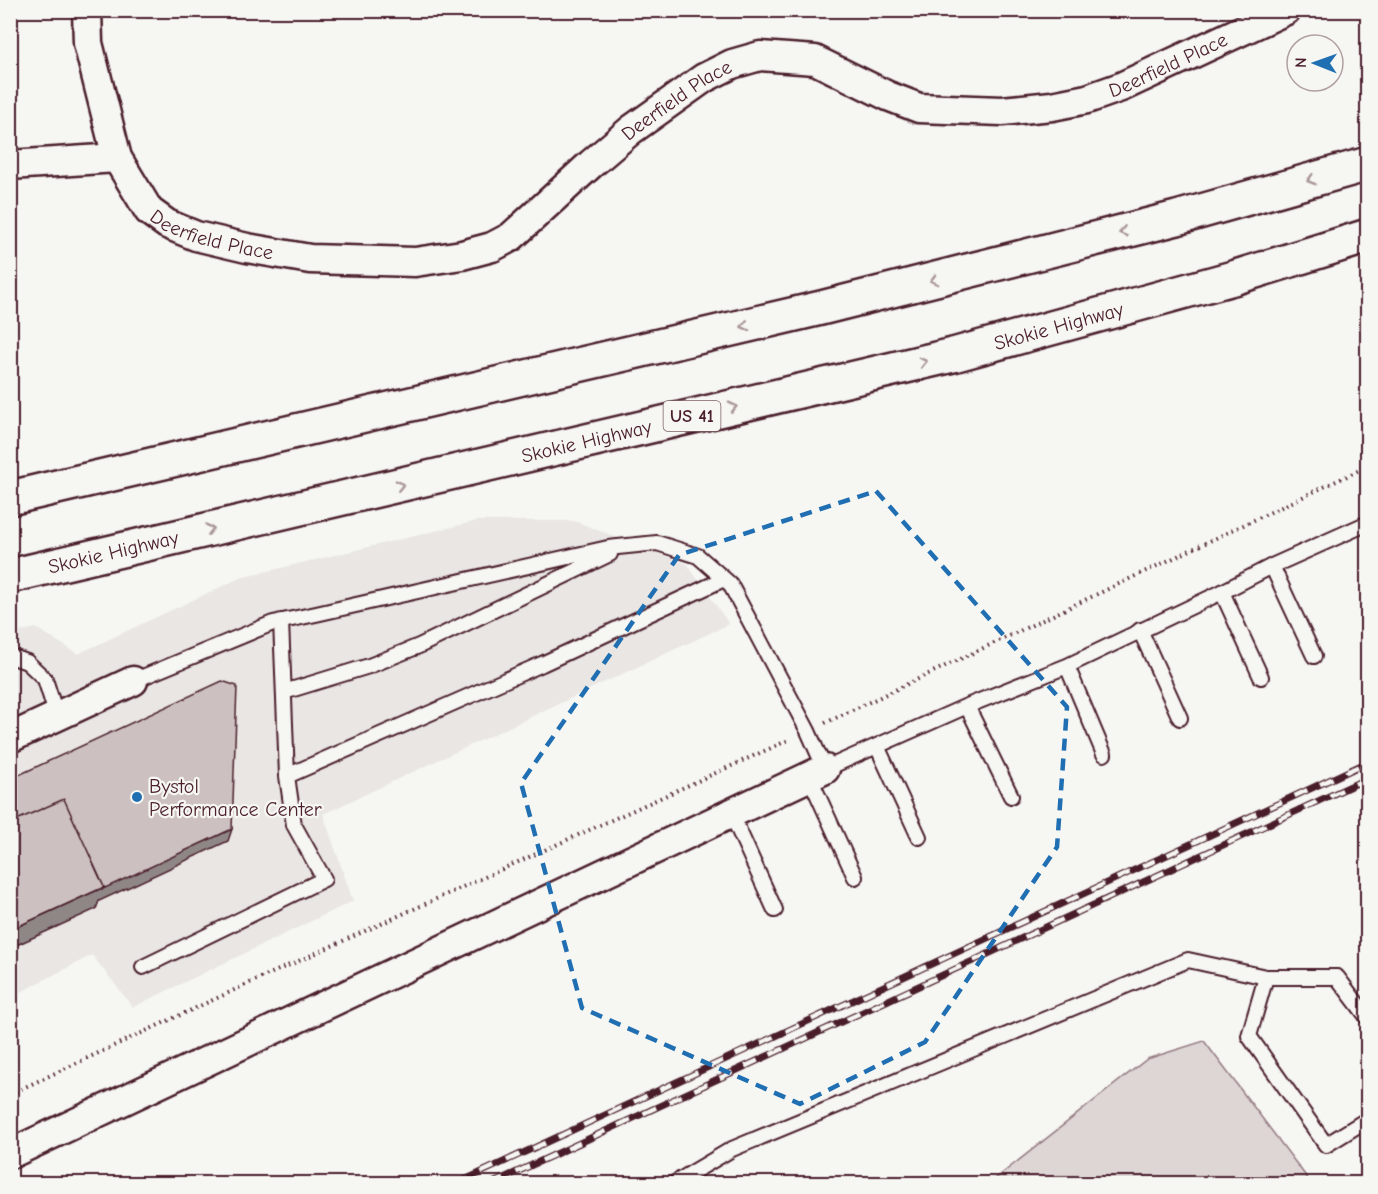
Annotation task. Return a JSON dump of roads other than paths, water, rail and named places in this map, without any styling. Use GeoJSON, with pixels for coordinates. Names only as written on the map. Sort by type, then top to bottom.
{"type":"FeatureCollection","features":[{"type":"Feature","properties":{"kind":"highway"},"geometry":{"type":"LineString","coordinates":[[10,498],[821,308],[1177,218],[1368,164]]}},
{"type":"Feature","properties":{"kind":"highway","name":"Skokie Highway"},"geometry":{"type":"LineString","coordinates":[[10,576],[953,355],[1233,278],[1368,236]]}},
{"type":"Feature","properties":{"kind":"street","name":"Deerfield Place"},"geometry":{"type":"LineString","coordinates":[[87,10],[88,43],[117,158],[149,211],[167,224],[196,236],[247,248],[310,259],[415,262],[462,255],[492,247],[511,237],[631,130],[704,78],[732,64],[760,57],[814,60],[888,96],[919,108],[1002,111],[1052,106],[1087,99],[1121,87],[1286,10]]}},
{"type":"Feature","properties":{"kind":"street"},"geometry":{"type":"LineString","coordinates":[[10,165],[117,158]]}},
{"type":"Feature","properties":{"kind":"street"},"geometry":{"type":"LineString","coordinates":[[10,738],[134,681]]}},
{"type":"Feature","properties":{"kind":"street"},"geometry":{"type":"LineString","coordinates":[[10,1154],[817,773]]}},
{"type":"Feature","properties":{"kind":"lane"},"geometry":{"type":"LineString","coordinates":[[817,773],[967,706],[1066,666],[1272,566],[1368,523]]}},
{"type":"Feature","properties":{"kind":"lane"},"geometry":{"type":"LineString","coordinates":[[134,681],[273,622],[608,548],[657,543],[698,556],[730,584],[808,732],[817,773],[855,877]]}},
{"type":"Feature","properties":{"kind":"lane"},"geometry":{"type":"LineString","coordinates":[[284,692],[369,666],[419,646],[624,547]]}},
{"type":"Feature","properties":{"kind":"lane"},"geometry":{"type":"LineString","coordinates":[[1272,566],[1314,656]]}},
{"type":"Feature","properties":{"kind":"lane"},"geometry":{"type":"LineString","coordinates":[[287,777],[542,664],[724,579]]}},
{"type":"Feature","properties":{"kind":"lane"},"geometry":{"type":"LineString","coordinates":[[1222,592],[1261,677]]}},
{"type":"Feature","properties":{"kind":"lane"},"geometry":{"type":"LineString","coordinates":[[143,967],[324,879],[294,825],[287,777],[281,621]]}},
{"type":"Feature","properties":{"kind":"lane"},"geometry":{"type":"LineString","coordinates":[[1140,630],[1180,718]]}},
{"type":"Feature","properties":{"kind":"lane"},"geometry":{"type":"LineString","coordinates":[[10,656],[27,662],[45,679],[57,717]]}},
{"type":"Feature","properties":{"kind":"lane"},"geometry":{"type":"LineString","coordinates":[[1066,666],[1104,754]]}},
{"type":"Feature","properties":{"kind":"lane"},"geometry":{"type":"LineString","coordinates":[[967,706],[1011,796]]}},
{"type":"Feature","properties":{"kind":"lane"},"geometry":{"type":"LineString","coordinates":[[877,746],[920,837]]}},
{"type":"Feature","properties":{"kind":"lane"},"geometry":{"type":"LineString","coordinates":[[731,813],[775,910]]}},
{"type":"Feature","properties":{"kind":"lane"},"geometry":{"type":"LineString","coordinates":[[673,1184],[732,1149],[1188,960],[1266,977],[1337,977],[1368,1018]]}},
{"type":"Feature","properties":{"kind":"lane"},"geometry":{"type":"LineString","coordinates":[[1266,977],[1249,1036],[1326,1145],[1368,1119]]}},
{"type":"Feature","properties":{"kind":"railway"},"geometry":{"type":"LineString","coordinates":[[456,1184],[1368,762]]}},
{"type":"Feature","properties":{"kind":"railway"},"geometry":{"type":"LineString","coordinates":[[491,1184],[1368,778]]}},
{"type":"Feature","properties":{"kind":"place","name":"Bystol Performance Center"},"geometry":{"type":"Point","coordinates":[137,797]}}]}
